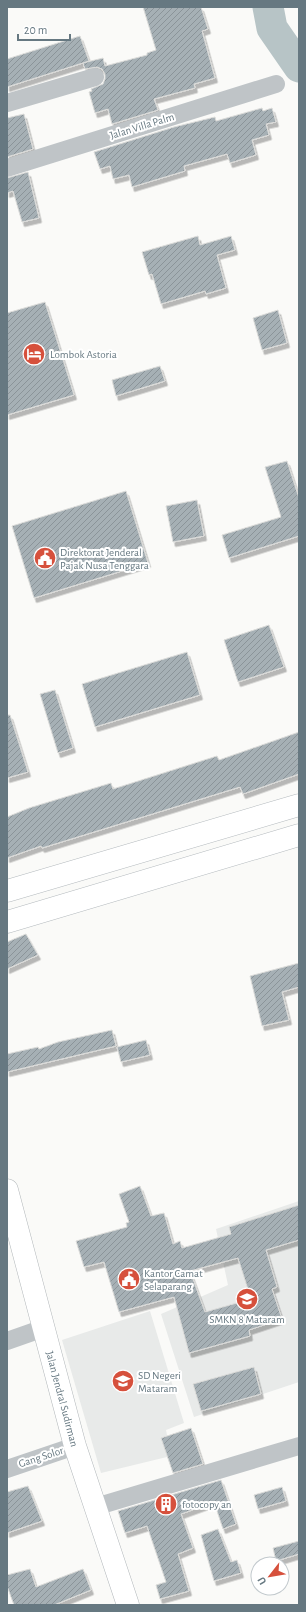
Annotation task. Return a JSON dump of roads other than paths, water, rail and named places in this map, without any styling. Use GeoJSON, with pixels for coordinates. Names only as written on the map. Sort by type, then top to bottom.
{"type":"FeatureCollection","features":[{"type":"Feature","properties":{"kind":"main road"},"geometry":{"type":"LineString","coordinates":[[7,891],[299,805]]}},
{"type":"Feature","properties":{"kind":"main road"},"geometry":{"type":"LineString","coordinates":[[7,922],[299,835]]}},
{"type":"Feature","properties":{"kind":"main road","name":"Jalan Jendral Sudirman"},"geometry":{"type":"LineString","coordinates":[[7,1190],[11,1221],[44,1328],[75,1446],[128,1605]]}},
{"type":"Feature","properties":{"kind":"street"},"geometry":{"type":"LineString","coordinates":[[7,103],[96,77]]}},
{"type":"Feature","properties":{"kind":"street","name":"Jalan Villa Palm"},"geometry":{"type":"LineString","coordinates":[[7,168],[276,84]]}},
{"type":"Feature","properties":{"kind":"street"},"geometry":{"type":"LineString","coordinates":[[7,1341],[44,1328]]}},
{"type":"Feature","properties":{"kind":"street","name":"Gang Solor"},"geometry":{"type":"LineString","coordinates":[[7,1469],[75,1446]]}},
{"type":"Feature","properties":{"kind":"street"},"geometry":{"type":"LineString","coordinates":[[95,1507],[299,1446]]}},
{"type":"Feature","properties":{"kind":"waterway"},"geometry":{"type":"LineString","coordinates":[[268,7],[272,28],[299,67]]}},
{"type":"Feature","properties":{"kind":"place","name":"Lombok Astoria"},"geometry":{"type":"Point","coordinates":[34,354]}},
{"type":"Feature","properties":{"kind":"place","name":"Direktorat Jenderal Pajak Nusa Tenggara"},"geometry":{"type":"Point","coordinates":[45,558]}},
{"type":"Feature","properties":{"kind":"place","name":"Kantor Camat Selaparang"},"geometry":{"type":"Point","coordinates":[129,1279]}},
{"type":"Feature","properties":{"kind":"place","name":"SMKN 8 Mataram"},"geometry":{"type":"Point","coordinates":[247,1299]}},
{"type":"Feature","properties":{"kind":"place","name":"SD Negeri Mataram"},"geometry":{"type":"Point","coordinates":[123,1381]}},
{"type":"Feature","properties":{"kind":"place","name":"fotocopy an"},"geometry":{"type":"Point","coordinates":[166,1504]}}]}
